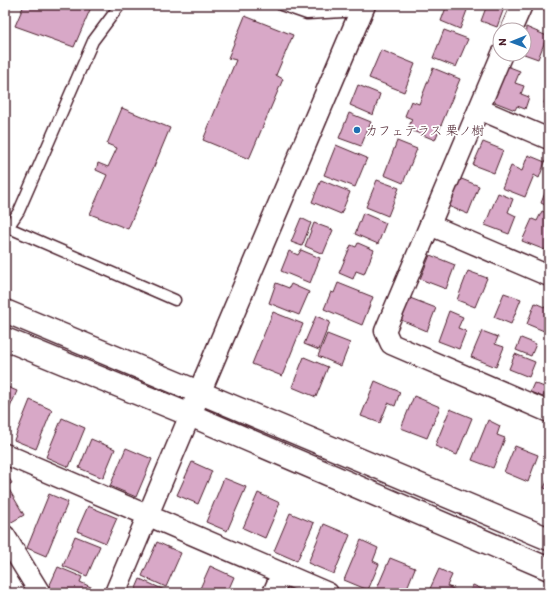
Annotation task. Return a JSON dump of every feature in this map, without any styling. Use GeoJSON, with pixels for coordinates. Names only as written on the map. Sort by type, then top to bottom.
{"type":"FeatureCollection","features":[{"type":"Feature","properties":{"kind":"street"},"geometry":{"type":"LineString","coordinates":[[515,22],[522,5]]}},
{"type":"Feature","properties":{"kind":"street"},"geometry":{"type":"LineString","coordinates":[[115,593],[363,8]]}},
{"type":"Feature","properties":{"kind":"street"},"geometry":{"type":"LineString","coordinates":[[499,62],[385,331],[391,344],[549,412]]}},
{"type":"Feature","properties":{"kind":"street"},"geometry":{"type":"LineString","coordinates":[[479,110],[549,139]]}},
{"type":"Feature","properties":{"kind":"street"},"geometry":{"type":"LineString","coordinates":[[430,226],[549,276]]}},
{"type":"Feature","properties":{"kind":"street"},"geometry":{"type":"LineString","coordinates":[[5,311],[549,539]]}},
{"type":"Feature","properties":{"kind":"street"},"geometry":{"type":"LineString","coordinates":[[5,338],[190,415],[549,569]]}},
{"type":"Feature","properties":{"kind":"street"},"geometry":{"type":"LineString","coordinates":[[5,454],[328,593]]}},
{"type":"Feature","properties":{"kind":"street"},"geometry":{"type":"LineString","coordinates":[[5,536],[40,593]]}},
{"type":"Feature","properties":{"kind":"street"},"geometry":{"type":"LineString","coordinates":[[273,593],[282,573]]}},
{"type":"Feature","properties":{"kind":"lane"},"geometry":{"type":"LineString","coordinates":[[120,5],[93,40],[19,211],[6,227],[175,300]]}},
{"type":"Feature","properties":{"kind":"lane"},"geometry":{"type":"LineString","coordinates":[[280,5],[307,14],[363,8]]}},
{"type":"Feature","properties":{"kind":"building"},"geometry":{"type":"Polygon","coordinates":[[[24,5],[92,5],[74,47],[15,26],[24,5]]]}},
{"type":"Feature","properties":{"kind":"building"},"geometry":{"type":"Polygon","coordinates":[[[447,5],[469,5],[460,29],[441,21],[447,5]]]}},
{"type":"Feature","properties":{"kind":"building"},"geometry":{"type":"Polygon","coordinates":[[[487,5],[497,5],[504,8],[499,22],[492,22],[492,25],[481,21],[487,5]]]}},
{"type":"Feature","properties":{"kind":"building"},"geometry":{"type":"Polygon","coordinates":[[[245,16],[293,35],[276,75],[283,79],[249,159],[203,140],[236,60],[228,58],[245,16]]]}},
{"type":"Feature","properties":{"kind":"building"},"geometry":{"type":"Polygon","coordinates":[[[444,30],[468,39],[456,67],[433,58],[444,30]]]}},
{"type":"Feature","properties":{"kind":"building"},"geometry":{"type":"Polygon","coordinates":[[[532,30],[547,36],[538,59],[532,57],[532,30]]]}},
{"type":"Feature","properties":{"kind":"building"},"geometry":{"type":"Polygon","coordinates":[[[381,50],[415,64],[404,92],[369,78],[381,50]]]}},
{"type":"Feature","properties":{"kind":"building"},"geometry":{"type":"Polygon","coordinates":[[[507,66],[520,71],[515,83],[524,86],[521,94],[529,97],[525,109],[517,106],[515,110],[492,101],[507,66]]]}},
{"type":"Feature","properties":{"kind":"building"},"geometry":{"type":"Polygon","coordinates":[[[433,68],[460,79],[435,140],[408,129],[412,119],[405,116],[411,101],[419,104],[433,68]]]}},
{"type":"Feature","properties":{"kind":"building"},"geometry":{"type":"Polygon","coordinates":[[[358,85],[380,94],[373,115],[350,105],[358,85]]]}},
{"type":"Feature","properties":{"kind":"building"},"geometry":{"type":"Polygon","coordinates":[[[549,90],[549,105],[544,103],[549,90]]]}},
{"type":"Feature","properties":{"kind":"building"},"geometry":{"type":"Polygon","coordinates":[[[122,108],[170,128],[128,229],[90,214],[107,175],[96,170],[98,163],[108,167],[117,148],[107,144],[122,108]]]}},
{"type":"Feature","properties":{"kind":"building"},"geometry":{"type":"Polygon","coordinates":[[[349,113],[371,122],[361,146],[339,138],[349,113]]]}},
{"type":"Feature","properties":{"kind":"building"},"geometry":{"type":"Polygon","coordinates":[[[397,141],[417,149],[403,183],[384,175],[397,141]]]}},
{"type":"Feature","properties":{"kind":"building"},"geometry":{"type":"Polygon","coordinates":[[[483,142],[503,150],[494,173],[473,165],[483,142]]]}},
{"type":"Feature","properties":{"kind":"building"},"geometry":{"type":"Polygon","coordinates":[[[336,145],[367,158],[355,187],[324,175],[336,145]]]}},
{"type":"Feature","properties":{"kind":"building"},"geometry":{"type":"Polygon","coordinates":[[[528,155],[545,162],[539,178],[534,175],[525,197],[502,188],[511,166],[522,171],[528,155]]]}},
{"type":"Feature","properties":{"kind":"building"},"geometry":{"type":"Polygon","coordinates":[[[459,178],[479,186],[468,214],[448,206],[459,178]]]}},
{"type":"Feature","properties":{"kind":"building"},"geometry":{"type":"Polygon","coordinates":[[[321,180],[350,192],[341,214],[312,202],[321,180]]]}},
{"type":"Feature","properties":{"kind":"building"},"geometry":{"type":"Polygon","coordinates":[[[377,180],[399,188],[388,216],[366,207],[377,180]]]}},
{"type":"Feature","properties":{"kind":"building"},"geometry":{"type":"Polygon","coordinates":[[[549,183],[549,207],[541,203],[549,183]]]}},
{"type":"Feature","properties":{"kind":"building"},"geometry":{"type":"Polygon","coordinates":[[[498,193],[513,199],[508,212],[516,216],[509,234],[485,225],[498,193]]]}},
{"type":"Feature","properties":{"kind":"building"},"geometry":{"type":"Polygon","coordinates":[[[542,211],[549,214],[549,240],[545,250],[522,241],[532,219],[537,221],[542,211]]]}},
{"type":"Feature","properties":{"kind":"building"},"geometry":{"type":"Polygon","coordinates":[[[363,213],[386,223],[378,244],[355,234],[363,213]]]}},
{"type":"Feature","properties":{"kind":"building"},"geometry":{"type":"Polygon","coordinates":[[[301,218],[311,223],[302,246],[291,242],[301,218]]]}},
{"type":"Feature","properties":{"kind":"building"},"geometry":{"type":"Polygon","coordinates":[[[314,223],[333,230],[323,254],[305,246],[314,223]]]}},
{"type":"Feature","properties":{"kind":"building"},"geometry":{"type":"Polygon","coordinates":[[[358,243],[374,250],[364,274],[356,271],[353,279],[339,273],[351,245],[356,247],[358,243]]]}},
{"type":"Feature","properties":{"kind":"building"},"geometry":{"type":"Polygon","coordinates":[[[301,250],[320,258],[310,283],[281,271],[289,251],[298,255],[301,250]]]}},
{"type":"Feature","properties":{"kind":"building"},"geometry":{"type":"Polygon","coordinates":[[[430,255],[455,265],[446,289],[420,279],[430,255]]]}},
{"type":"Feature","properties":{"kind":"building"},"geometry":{"type":"Polygon","coordinates":[[[468,271],[487,278],[475,307],[457,300],[468,271]]]}},
{"type":"Feature","properties":{"kind":"building"},"geometry":{"type":"Polygon","coordinates":[[[276,283],[289,288],[291,284],[309,292],[299,315],[269,303],[276,283]]]}},
{"type":"Feature","properties":{"kind":"building"},"geometry":{"type":"Polygon","coordinates":[[[338,283],[373,297],[362,325],[324,309],[331,292],[334,293],[338,283]]]}},
{"type":"Feature","properties":{"kind":"building"},"geometry":{"type":"Polygon","coordinates":[[[504,293],[521,299],[511,324],[494,317],[504,293]]]}},
{"type":"Feature","properties":{"kind":"building"},"geometry":{"type":"Polygon","coordinates":[[[410,298],[436,308],[427,331],[401,320],[410,298]]]}},
{"type":"Feature","properties":{"kind":"building"},"geometry":{"type":"Polygon","coordinates":[[[535,303],[549,309],[549,333],[527,324],[535,303]]]}},
{"type":"Feature","properties":{"kind":"building"},"geometry":{"type":"Polygon","coordinates":[[[449,311],[463,317],[458,328],[466,331],[459,349],[438,341],[449,311]]]}},
{"type":"Feature","properties":{"kind":"building"},"geometry":{"type":"Polygon","coordinates":[[[273,312],[303,324],[282,376],[252,364],[273,312]]]}},
{"type":"Feature","properties":{"kind":"building"},"geometry":{"type":"Polygon","coordinates":[[[316,316],[330,322],[319,350],[304,344],[316,316]]]}},
{"type":"Feature","properties":{"kind":"building"},"geometry":{"type":"Polygon","coordinates":[[[482,331],[498,337],[495,344],[504,347],[496,367],[471,357],[482,331]]]}},
{"type":"Feature","properties":{"kind":"building"},"geometry":{"type":"Polygon","coordinates":[[[327,334],[350,343],[341,366],[318,356],[327,334]]]}},
{"type":"Feature","properties":{"kind":"building"},"geometry":{"type":"Polygon","coordinates":[[[521,338],[536,344],[531,356],[516,350],[521,338]]]}},
{"type":"Feature","properties":{"kind":"building"},"geometry":{"type":"Polygon","coordinates":[[[515,354],[535,362],[529,377],[509,369],[515,354]]]}},
{"type":"Feature","properties":{"kind":"building"},"geometry":{"type":"Polygon","coordinates":[[[304,357],[328,367],[316,397],[292,387],[304,357]]]}},
{"type":"Feature","properties":{"kind":"building"},"geometry":{"type":"Polygon","coordinates":[[[375,381],[400,392],[395,406],[388,403],[380,423],[361,416],[375,381]]]}},
{"type":"Feature","properties":{"kind":"building"},"geometry":{"type":"Polygon","coordinates":[[[534,383],[547,388],[543,397],[530,392],[534,383]]]}},
{"type":"Feature","properties":{"kind":"building"},"geometry":{"type":"Polygon","coordinates":[[[5,386],[17,391],[5,419],[5,386]]]}},
{"type":"Feature","properties":{"kind":"building"},"geometry":{"type":"Polygon","coordinates":[[[414,396],[440,407],[427,438],[401,428],[414,396]]]}},
{"type":"Feature","properties":{"kind":"building"},"geometry":{"type":"Polygon","coordinates":[[[30,400],[52,410],[36,449],[14,440],[30,400]]]}},
{"type":"Feature","properties":{"kind":"building"},"geometry":{"type":"Polygon","coordinates":[[[450,409],[472,418],[457,455],[435,446],[450,409]]]}},
{"type":"Feature","properties":{"kind":"building"},"geometry":{"type":"Polygon","coordinates":[[[62,418],[85,428],[69,467],[46,457],[62,418]]]}},
{"type":"Feature","properties":{"kind":"building"},"geometry":{"type":"Polygon","coordinates":[[[488,420],[500,426],[497,435],[505,438],[493,468],[472,460],[488,420]]]}},
{"type":"Feature","properties":{"kind":"building"},"geometry":{"type":"Polygon","coordinates":[[[91,439],[115,449],[103,478],[79,468],[91,439]]]}},
{"type":"Feature","properties":{"kind":"building"},"geometry":{"type":"Polygon","coordinates":[[[515,446],[538,455],[528,482],[504,472],[515,446]]]}},
{"type":"Feature","properties":{"kind":"building"},"geometry":{"type":"Polygon","coordinates":[[[126,448],[152,459],[136,497],[110,486],[126,448]]]}},
{"type":"Feature","properties":{"kind":"building"},"geometry":{"type":"Polygon","coordinates":[[[192,462],[212,471],[198,504],[177,495],[192,462]]]}},
{"type":"Feature","properties":{"kind":"building"},"geometry":{"type":"Polygon","coordinates":[[[5,472],[12,483],[7,486],[24,515],[8,524],[5,519],[5,472]]]}},
{"type":"Feature","properties":{"kind":"building"},"geometry":{"type":"Polygon","coordinates":[[[549,477],[549,490],[544,488],[549,477]]]}},
{"type":"Feature","properties":{"kind":"building"},"geometry":{"type":"Polygon","coordinates":[[[224,478],[246,487],[227,531],[206,522],[224,478]]]}},
{"type":"Feature","properties":{"kind":"building"},"geometry":{"type":"Polygon","coordinates":[[[258,493],[280,503],[265,538],[243,528],[258,493]]]}},
{"type":"Feature","properties":{"kind":"building"},"geometry":{"type":"Polygon","coordinates":[[[49,494],[68,502],[46,556],[27,548],[49,494]]]}},
{"type":"Feature","properties":{"kind":"building"},"geometry":{"type":"Polygon","coordinates":[[[88,506],[117,518],[106,543],[77,531],[88,506]]]}},
{"type":"Feature","properties":{"kind":"building"},"geometry":{"type":"Polygon","coordinates":[[[290,513],[314,523],[297,561],[274,551],[290,513]]]}},
{"type":"Feature","properties":{"kind":"building"},"geometry":{"type":"Polygon","coordinates":[[[324,524],[350,535],[334,574],[308,563],[324,524]]]}},
{"type":"Feature","properties":{"kind":"building"},"geometry":{"type":"Polygon","coordinates":[[[75,536],[100,546],[87,576],[63,566],[75,536]]]}},
{"type":"Feature","properties":{"kind":"building"},"geometry":{"type":"Polygon","coordinates":[[[361,540],[378,548],[373,561],[379,564],[368,590],[344,580],[361,540]]]}},
{"type":"Feature","properties":{"kind":"building"},"geometry":{"type":"Polygon","coordinates":[[[157,542],[181,553],[166,587],[142,576],[157,542]]]}},
{"type":"Feature","properties":{"kind":"building"},"geometry":{"type":"Polygon","coordinates":[[[390,558],[415,568],[405,593],[375,593],[390,558]]]}},
{"type":"Feature","properties":{"kind":"building"},"geometry":{"type":"Polygon","coordinates":[[[210,566],[234,577],[227,593],[198,593],[210,566]]]}},
{"type":"Feature","properties":{"kind":"building"},"geometry":{"type":"Polygon","coordinates":[[[58,567],[82,577],[80,582],[104,593],[57,593],[48,589],[58,567]]]}},
{"type":"Feature","properties":{"kind":"building"},"geometry":{"type":"Polygon","coordinates":[[[439,569],[452,575],[447,586],[459,593],[428,593],[439,569]]]}},
{"type":"Feature","properties":{"kind":"building"},"geometry":{"type":"Polygon","coordinates":[[[140,579],[171,593],[134,593],[140,579]]]}},
{"type":"Feature","properties":{"kind":"building"},"geometry":{"type":"Polygon","coordinates":[[[473,585],[491,593],[469,593],[473,585]]]}},
{"type":"Feature","properties":{"kind":"place","name":"カフェテラス 栗ノ樹"},"geometry":{"type":"Point","coordinates":[357,130]}}]}
